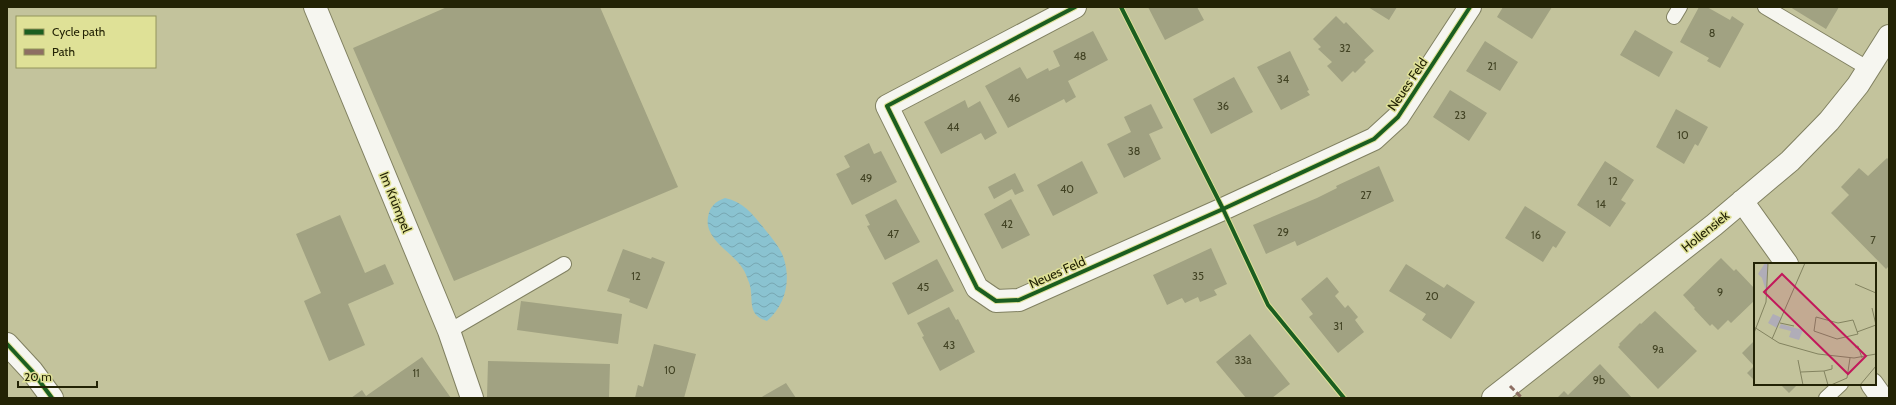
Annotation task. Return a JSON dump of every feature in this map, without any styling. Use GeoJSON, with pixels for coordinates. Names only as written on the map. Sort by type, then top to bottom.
{"type":"FeatureCollection","features":[{"type":"Feature","properties":{"kind":"street","name":"Im Krümpel"},"geometry":{"type":"LineString","coordinates":[[315,7],[449,331],[472,398]]}},
{"type":"Feature","properties":{"kind":"street","name":"Neues Feld"},"geometry":{"type":"LineString","coordinates":[[1075,7],[887,106],[977,288],[996,301],[1019,300],[1223,209],[1374,139],[1398,117],[1470,7]]}},
{"type":"Feature","properties":{"kind":"street","name":"Hollensiek"},"geometry":{"type":"LineString","coordinates":[[1493,398],[1714,225],[1790,161],[1829,121],[1869,69],[1889,36]]}},
{"type":"Feature","properties":{"kind":"street"},"geometry":{"type":"LineString","coordinates":[[1742,201],[1785,263]]}},
{"type":"Feature","properties":{"kind":"street"},"geometry":{"type":"LineString","coordinates":[[7,344],[32,370],[52,398]]}},
{"type":"Feature","properties":{"kind":"street"},"geometry":{"type":"LineString","coordinates":[[1873,385],[1882,398]]}},
{"type":"Feature","properties":{"kind":"lane"},"geometry":{"type":"LineString","coordinates":[[1765,7],[1869,69]]}},
{"type":"Feature","properties":{"kind":"lane"},"geometry":{"type":"LineString","coordinates":[[449,331],[564,264]]}},
{"type":"Feature","properties":{"kind":"lane"},"geometry":{"type":"LineString","coordinates":[[1826,398],[1840,385]]}},
{"type":"Feature","properties":{"kind":"water"},"geometry":{"type":"Polygon","coordinates":[[[725,198],[737,202],[751,213],[775,242],[784,259],[787,276],[785,293],[778,308],[767,321],[755,314],[750,286],[743,269],[710,232],[708,217],[710,210],[718,201],[725,198]]]}},
{"type":"Feature","properties":{"kind":"building"},"geometry":{"type":"Polygon","coordinates":[[[447,7],[600,7],[678,187],[454,281],[353,48],[447,7]]]}},
{"type":"Feature","properties":{"kind":"building"},"geometry":{"type":"Polygon","coordinates":[[[1148,7],[1197,7],[1204,20],[1165,40],[1148,7]]]}},
{"type":"Feature","properties":{"kind":"building"},"geometry":{"type":"Polygon","coordinates":[[[1368,7],[1397,7],[1389,20],[1368,7]]]}},
{"type":"Feature","properties":{"kind":"building"},"geometry":{"type":"Polygon","coordinates":[[[1503,7],[1552,7],[1532,39],[1497,17],[1503,7]]]}},
{"type":"Feature","properties":{"kind":"building"},"geometry":{"type":"Polygon","coordinates":[[[1699,7],[1707,7],[1730,20],[1732,16],[1744,24],[1720,68],[1707,61],[1709,58],[1680,42],[1699,7]]]}},
{"type":"Feature","properties":{"kind":"building"},"geometry":{"type":"Polygon","coordinates":[[[1790,7],[1839,7],[1826,29],[1790,7]]]}},
{"type":"Feature","properties":{"kind":"building"},"geometry":{"type":"Polygon","coordinates":[[[1336,16],[1344,24],[1346,22],[1374,51],[1364,60],[1366,62],[1355,73],[1353,71],[1342,82],[1327,66],[1332,62],[1318,49],[1321,47],[1313,39],[1336,16]]]}},
{"type":"Feature","properties":{"kind":"building"},"geometry":{"type":"Polygon","coordinates":[[[1635,30],[1673,52],[1659,77],[1620,55],[1635,30]]]}},
{"type":"Feature","properties":{"kind":"building"},"geometry":{"type":"Polygon","coordinates":[[[1093,31],[1108,60],[1068,81],[1076,97],[1066,103],[1064,99],[1008,128],[985,86],[1020,67],[1027,79],[1048,68],[1049,71],[1060,66],[1053,51],[1093,31]]]}},
{"type":"Feature","properties":{"kind":"building"},"geometry":{"type":"Polygon","coordinates":[[[1485,41],[1518,62],[1500,91],[1466,71],[1485,41]]]}},
{"type":"Feature","properties":{"kind":"building"},"geometry":{"type":"Polygon","coordinates":[[[1290,51],[1310,95],[1281,110],[1257,67],[1290,51]]]}},
{"type":"Feature","properties":{"kind":"building"},"geometry":{"type":"Polygon","coordinates":[[[1234,77],[1253,112],[1211,134],[1193,99],[1234,77]]]}},
{"type":"Feature","properties":{"kind":"building"},"geometry":{"type":"Polygon","coordinates":[[[1450,90],[1487,113],[1469,141],[1433,117],[1450,90]]]}},
{"type":"Feature","properties":{"kind":"building"},"geometry":{"type":"Polygon","coordinates":[[[965,100],[968,108],[980,101],[997,133],[985,140],[981,133],[941,154],[924,122],[965,100]]]}},
{"type":"Feature","properties":{"kind":"building"},"geometry":{"type":"Polygon","coordinates":[[[1151,104],[1163,128],[1149,134],[1161,159],[1124,178],[1107,144],[1131,132],[1124,117],[1151,104]]]}},
{"type":"Feature","properties":{"kind":"building"},"geometry":{"type":"Polygon","coordinates":[[[1676,109],[1708,127],[1698,146],[1695,144],[1684,164],[1656,147],[1676,109]]]}},
{"type":"Feature","properties":{"kind":"building"},"geometry":{"type":"Polygon","coordinates":[[[869,143],[874,154],[881,151],[897,182],[852,205],[836,174],[850,167],[844,156],[869,143]]]}},
{"type":"Feature","properties":{"kind":"building"},"geometry":{"type":"Polygon","coordinates":[[[1887,158],[1889,160],[1889,266],[1886,269],[1831,213],[1849,195],[1841,187],[1859,168],[1868,176],[1887,158]]]}},
{"type":"Feature","properties":{"kind":"building"},"geometry":{"type":"Polygon","coordinates":[[[1082,161],[1098,193],[1053,216],[1037,185],[1082,161]]]}},
{"type":"Feature","properties":{"kind":"building"},"geometry":{"type":"Polygon","coordinates":[[[1605,161],[1634,180],[1621,200],[1626,203],[1610,227],[1577,205],[1605,161]]]}},
{"type":"Feature","properties":{"kind":"building"},"geometry":{"type":"Polygon","coordinates":[[[1379,166],[1394,201],[1297,246],[1295,241],[1266,254],[1253,225],[1317,198],[1337,188],[1336,186],[1379,166]]]}},
{"type":"Feature","properties":{"kind":"building"},"geometry":{"type":"Polygon","coordinates":[[[1015,173],[1024,191],[1015,195],[1012,189],[994,199],[988,187],[1015,173]]]}},
{"type":"Feature","properties":{"kind":"building"},"geometry":{"type":"Polygon","coordinates":[[[896,199],[920,242],[885,260],[867,226],[870,225],[865,215],[896,199]]]}},
{"type":"Feature","properties":{"kind":"building"},"geometry":{"type":"Polygon","coordinates":[[[1011,199],[1030,235],[1002,249],[984,214],[1011,199]]]}},
{"type":"Feature","properties":{"kind":"building"},"geometry":{"type":"Polygon","coordinates":[[[1525,206],[1566,232],[1556,248],[1553,246],[1543,262],[1505,238],[1525,206]]]}},
{"type":"Feature","properties":{"kind":"building"},"geometry":{"type":"Polygon","coordinates":[[[340,215],[365,273],[385,264],[394,284],[348,304],[365,345],[329,361],[304,301],[321,293],[296,234],[340,215]]]}},
{"type":"Feature","properties":{"kind":"building"},"geometry":{"type":"Polygon","coordinates":[[[1211,248],[1227,284],[1214,290],[1217,295],[1200,302],[1198,297],[1185,303],[1182,298],[1167,305],[1153,275],[1211,248]]]}},
{"type":"Feature","properties":{"kind":"building"},"geometry":{"type":"Polygon","coordinates":[[[623,249],[651,259],[652,257],[665,262],[647,309],[629,302],[630,299],[607,291],[623,249]]]}},
{"type":"Feature","properties":{"kind":"building"},"geometry":{"type":"Polygon","coordinates":[[[1721,258],[1734,271],[1736,269],[1754,288],[1754,301],[1731,323],[1728,320],[1718,330],[1712,324],[1710,326],[1683,295],[1721,258]]]}},
{"type":"Feature","properties":{"kind":"building"},"geometry":{"type":"Polygon","coordinates":[[[937,259],[954,291],[908,315],[892,283],[937,259]]]}},
{"type":"Feature","properties":{"kind":"building"},"geometry":{"type":"Polygon","coordinates":[[[1406,264],[1444,288],[1447,284],[1475,302],[1451,339],[1422,320],[1426,314],[1389,291],[1406,264]]]}},
{"type":"Feature","properties":{"kind":"building"},"geometry":{"type":"Polygon","coordinates":[[[1327,277],[1339,292],[1335,296],[1345,308],[1348,305],[1358,317],[1355,320],[1364,332],[1338,353],[1309,317],[1313,314],[1301,299],[1327,277]]]}},
{"type":"Feature","properties":{"kind":"building"},"geometry":{"type":"Polygon","coordinates":[[[521,301],[622,314],[618,344],[517,330],[521,301]]]}},
{"type":"Feature","properties":{"kind":"building"},"geometry":{"type":"Polygon","coordinates":[[[949,307],[956,320],[958,319],[975,352],[940,371],[922,337],[924,336],[917,323],[949,307]]]}},
{"type":"Feature","properties":{"kind":"building"},"geometry":{"type":"Polygon","coordinates":[[[1655,311],[1697,351],[1658,389],[1618,347],[1620,345],[1619,344],[1640,323],[1641,324],[1655,311]]]}},
{"type":"Feature","properties":{"kind":"building"},"geometry":{"type":"Polygon","coordinates":[[[1250,334],[1290,384],[1272,398],[1246,398],[1216,362],[1250,334]]]}},
{"type":"Feature","properties":{"kind":"building"},"geometry":{"type":"Polygon","coordinates":[[[1754,341],[1754,366],[1742,353],[1754,341]]]}},
{"type":"Feature","properties":{"kind":"building"},"geometry":{"type":"Polygon","coordinates":[[[654,344],[696,354],[684,398],[635,398],[638,385],[643,387],[654,344]]]}},
{"type":"Feature","properties":{"kind":"building"},"geometry":{"type":"Polygon","coordinates":[[[422,357],[451,398],[351,398],[362,390],[366,396],[422,357]]]}},
{"type":"Feature","properties":{"kind":"building"},"geometry":{"type":"Polygon","coordinates":[[[488,361],[610,364],[609,398],[487,398],[488,361]]]}},
{"type":"Feature","properties":{"kind":"building"},"geometry":{"type":"Polygon","coordinates":[[[1600,364],[1632,398],[1557,398],[1564,391],[1568,395],[1600,364]]]}},
{"type":"Feature","properties":{"kind":"building"},"geometry":{"type":"Polygon","coordinates":[[[1754,366],[1754,380],[1747,373],[1754,366]]]}},
{"type":"Feature","properties":{"kind":"building"},"geometry":{"type":"Polygon","coordinates":[[[786,383],[796,398],[760,398],[786,383]]]}},
{"type":"Feature","properties":{"kind":"building"},"geometry":{"type":"Polygon","coordinates":[[[1781,385],[1797,385],[1789,393],[1781,385]]]}},
{"type":"Feature","properties":{"kind":"marked path"},"geometry":{"type":"LineString","coordinates":[[1510,386],[1522,398]]}},
{"type":"Feature","properties":{"kind":"cycle path"},"geometry":{"type":"LineString","coordinates":[[1075,7],[887,106],[977,288],[996,301],[1019,300],[1223,209],[1374,139],[1398,117],[1470,7]]}},
{"type":"Feature","properties":{"kind":"cycle path"},"geometry":{"type":"LineString","coordinates":[[1121,7],[1223,209],[1268,305],[1344,398]]}},
{"type":"Feature","properties":{"kind":"cycle path"},"geometry":{"type":"LineString","coordinates":[[7,344],[32,371],[52,398]]}}]}
